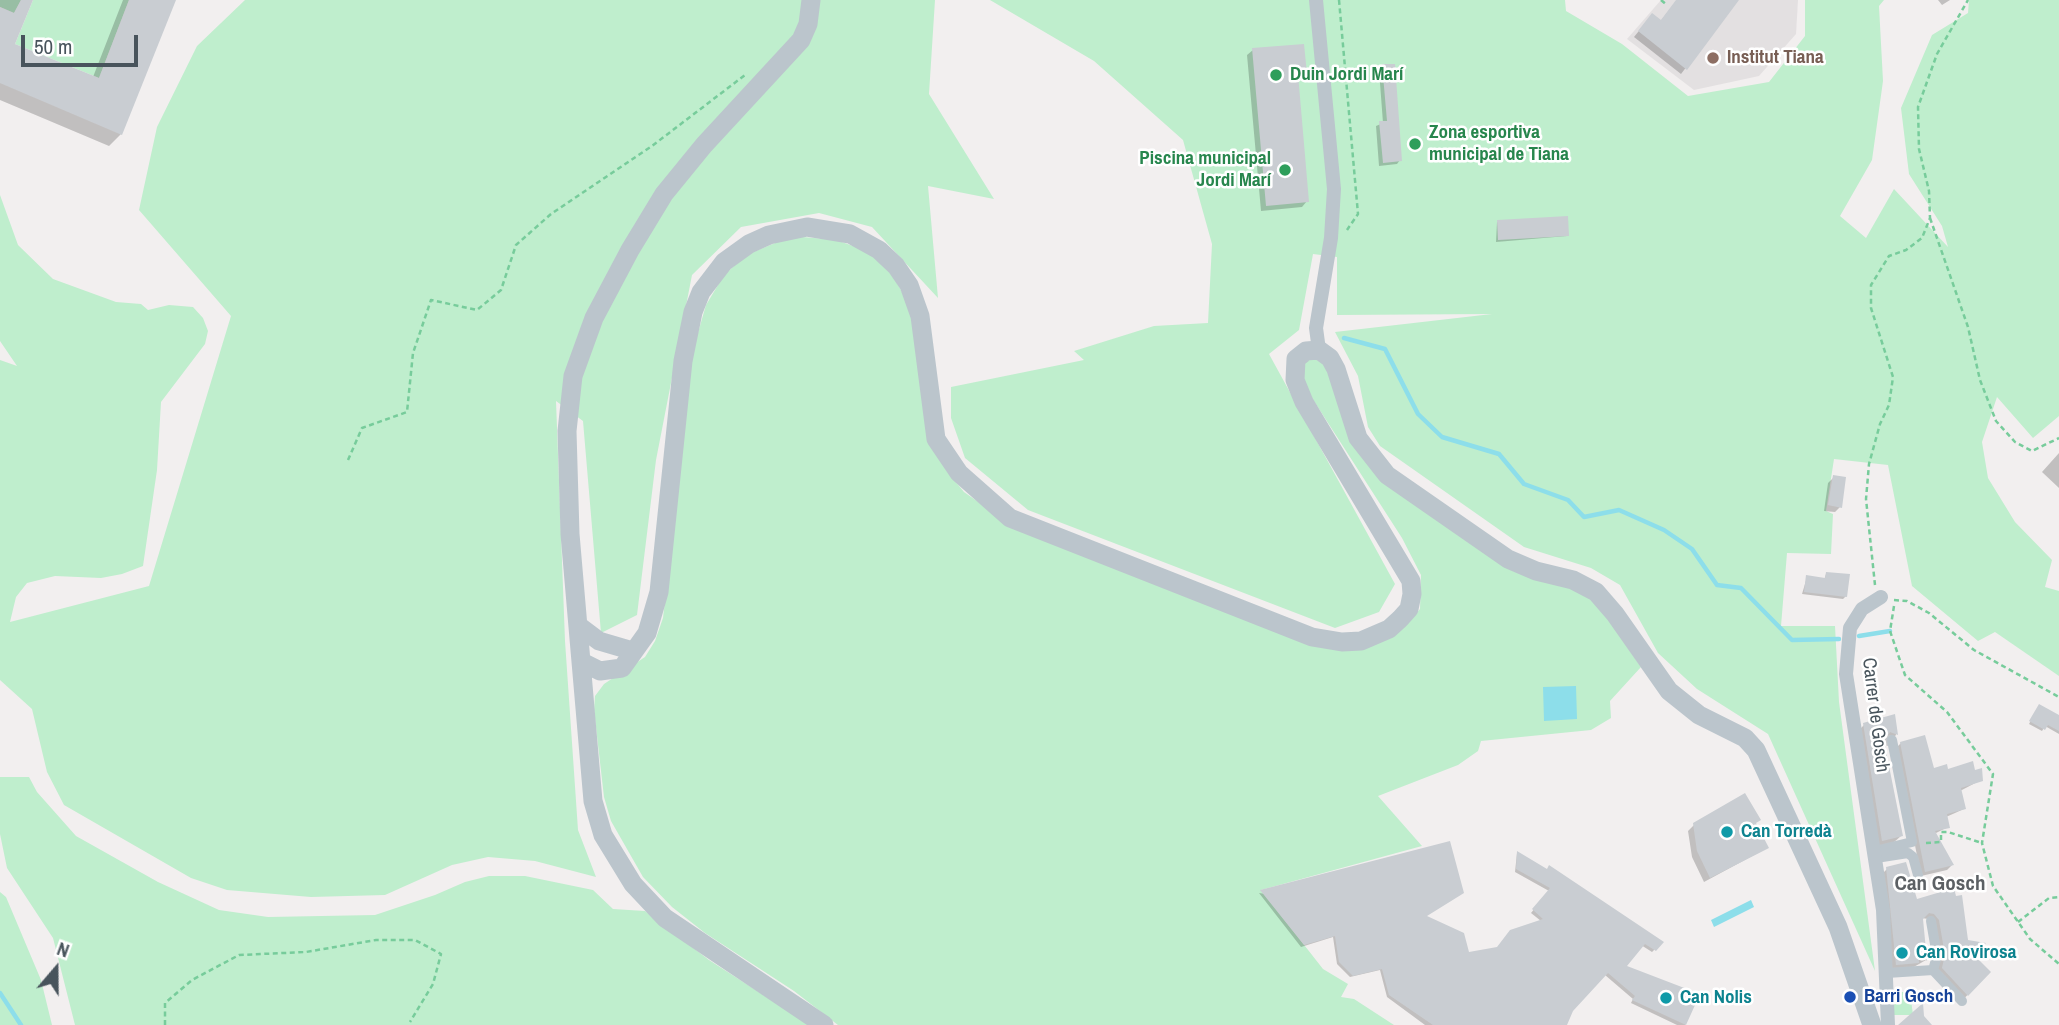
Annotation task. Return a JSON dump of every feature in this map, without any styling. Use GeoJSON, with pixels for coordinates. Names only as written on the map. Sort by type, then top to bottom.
{"type":"FeatureCollection","features":[{"type":"Feature","properties":{"kind":"street"},"geometry":{"type":"LineString","coordinates":[[811,0],[808,24],[801,40],[704,145],[664,194],[630,250],[590,330],[573,376],[567,431],[570,534],[593,801],[603,835],[633,884],[665,918],[824,1025]]}},
{"type":"Feature","properties":{"kind":"street"},"geometry":{"type":"LineString","coordinates":[[1316,0],[1334,189],[1332,238],[1316,328],[1319,350]]}},
{"type":"Feature","properties":{"kind":"street"},"geometry":{"type":"LineString","coordinates":[[585,705],[590,693],[611,671],[630,660],[633,651],[647,633],[659,592],[683,361],[693,312],[701,292],[724,262],[749,244],[769,235],[807,227],[850,234],[879,250],[896,266],[909,285],[920,316],[936,439],[959,473],[1010,518],[1312,637],[1361,641],[1389,629],[1401,619],[1409,608],[1412,594],[1410,581],[1304,402],[1295,380],[1296,359],[1306,351],[1319,350],[1330,358],[1336,369],[1358,438],[1387,475],[1508,559],[1536,571],[1573,580],[1596,592],[1615,614],[1668,691],[1699,715],[1745,738],[1756,750],[1838,927],[1872,1025]]}},
{"type":"Feature","properties":{"kind":"street","name":"Carrer de Gosch"},"geometry":{"type":"LineString","coordinates":[[1888,598],[1862,609],[1850,628],[1846,674],[1875,854],[1887,973],[1888,1025]]}},
{"type":"Feature","properties":{"kind":"street"},"geometry":{"type":"LineString","coordinates":[[579,626],[599,641],[633,651]]}},
{"type":"Feature","properties":{"kind":"street"},"geometry":{"type":"LineString","coordinates":[[582,662],[633,651]]}},
{"type":"Feature","properties":{"kind":"street"},"geometry":{"type":"LineString","coordinates":[[582,662],[589,668],[611,671]]}},
{"type":"Feature","properties":{"kind":"street","name":"Carrer de Gosch"},"geometry":{"type":"LineString","coordinates":[[1892,740],[1912,842]]}},
{"type":"Feature","properties":{"kind":"street"},"geometry":{"type":"LineString","coordinates":[[1875,854],[1912,842]]}},
{"type":"Feature","properties":{"kind":"street"},"geometry":{"type":"LineString","coordinates":[[1875,854],[1908,853],[1913,857],[1917,875]]}},
{"type":"Feature","properties":{"kind":"street"},"geometry":{"type":"LineString","coordinates":[[1931,921],[1937,956],[1933,971]]}},
{"type":"Feature","properties":{"kind":"street"},"geometry":{"type":"LineString","coordinates":[[1887,973],[1933,971],[1962,1001]]}},
{"type":"Feature","properties":{"kind":"path"},"geometry":{"type":"LineString","coordinates":[[1661,0],[1667,5]]}},
{"type":"Feature","properties":{"kind":"path"},"geometry":{"type":"LineString","coordinates":[[1968,0],[1937,54],[1919,107],[1919,149],[1929,191],[1930,218],[1968,327],[1980,380],[1996,421],[2015,442],[2032,451],[2059,438]]}},
{"type":"Feature","properties":{"kind":"path"},"geometry":{"type":"LineString","coordinates":[[348,460],[362,428],[407,412],[413,353],[431,300],[477,310],[501,290],[516,246],[551,215],[652,146],[738,77],[752,72]]}},
{"type":"Feature","properties":{"kind":"path"},"geometry":{"type":"LineString","coordinates":[[1930,218],[1922,238],[1906,250],[1889,256],[1871,285],[1875,324],[1893,377],[1889,405],[1880,424],[1869,464],[1866,499],[1873,582],[1888,598],[1907,601],[1928,613],[1975,650],[2059,696]]}},
{"type":"Feature","properties":{"kind":"path"},"geometry":{"type":"LineString","coordinates":[[1888,598],[1889,631],[1905,675],[1947,712],[1993,774],[1983,843],[1993,886],[2030,939],[2059,964]]}},
{"type":"Feature","properties":{"kind":"path"},"geometry":{"type":"LineString","coordinates":[[1912,842],[1937,844],[1941,842],[1941,832],[1948,832],[1983,843]]}},
{"type":"Feature","properties":{"kind":"path"},"geometry":{"type":"LineString","coordinates":[[2018,922],[2049,898],[2059,897]]}},
{"type":"Feature","properties":{"kind":"path"},"geometry":{"type":"LineString","coordinates":[[165,1025],[165,1003],[192,980],[239,955],[306,951],[376,940],[415,940],[441,954],[433,984],[410,1022]]}},
{"type":"Feature","properties":{"kind":"shaded area","name":"Institut Tiana"},"geometry":{"type":"Polygon","coordinates":[[[1661,0],[1798,0],[1796,34],[1759,76],[1694,90],[1627,39],[1661,0]]]}},
{"type":"Feature","properties":{"kind":"green space"},"geometry":{"type":"Polygon","coordinates":[[[0,0],[21,0],[14,13],[0,7],[0,0]]]}},
{"type":"Feature","properties":{"kind":"green space"},"geometry":{"type":"Polygon","coordinates":[[[33,0],[129,0],[99,78],[15,44],[33,0]]]}},
{"type":"Feature","properties":{"kind":"green space"},"geometry":{"type":"Polygon","coordinates":[[[245,0],[935,0],[929,94],[994,199],[928,186],[938,298],[872,227],[819,213],[741,227],[692,275],[656,460],[637,615],[601,633],[583,421],[556,401],[565,641],[578,830],[596,877],[535,861],[488,857],[452,865],[385,895],[311,897],[227,890],[191,878],[64,805],[47,772],[32,709],[0,680],[0,360],[17,366],[0,341],[0,195],[18,245],[53,279],[116,302],[141,304],[148,310],[169,305],[193,307],[203,318],[208,331],[205,344],[161,402],[157,470],[143,566],[101,578],[55,576],[27,583],[16,597],[10,622],[149,586],[231,316],[139,210],[157,127],[197,46],[245,0]]]}},
{"type":"Feature","properties":{"kind":"green space"},"geometry":{"type":"Polygon","coordinates":[[[990,0],[1565,0],[1566,11],[1622,44],[1688,96],[1769,82],[1805,36],[1805,0],[1884,0],[1879,6],[1883,81],[1872,160],[1840,216],[1866,238],[1894,189],[1948,247],[1942,226],[1909,174],[1901,108],[1932,35],[1968,13],[1969,0],[2059,0],[2059,416],[2033,438],[1997,397],[1982,442],[1988,478],[2015,522],[2052,560],[2045,587],[2059,591],[2059,676],[1995,632],[1978,641],[1912,586],[1888,465],[1834,459],[1826,511],[1833,514],[1831,554],[1787,553],[1781,626],[1835,626],[1839,702],[1875,971],[1768,734],[1697,689],[1658,653],[1620,585],[1591,568],[1524,547],[1380,446],[1368,427],[1358,376],[1335,332],[1492,314],[1337,315],[1337,257],[1313,254],[1299,330],[1269,354],[1395,584],[1379,612],[1335,628],[1028,510],[965,458],[951,418],[951,387],[1084,360],[1074,351],[1154,326],[1208,323],[1212,244],[1183,140],[1094,61],[990,0]]]}},
{"type":"Feature","properties":{"kind":"green space"},"geometry":{"type":"Polygon","coordinates":[[[792,236],[836,240],[859,248],[879,260],[895,279],[909,305],[946,470],[964,492],[987,508],[1296,640],[1404,627],[1420,609],[1421,575],[1402,538],[1303,384],[1299,371],[1310,356],[1326,365],[1386,479],[1595,600],[1641,667],[1610,701],[1611,718],[1591,730],[1481,741],[1478,751],[1458,765],[1378,796],[1422,846],[1261,890],[1323,969],[1348,984],[1341,997],[1354,999],[1394,1025],[838,1025],[794,991],[705,933],[672,907],[643,877],[611,821],[604,797],[594,710],[595,696],[604,684],[645,657],[655,641],[663,618],[693,350],[706,305],[724,275],[746,255],[792,236]]]}},
{"type":"Feature","properties":{"kind":"green space"},"geometry":{"type":"Polygon","coordinates":[[[0,777],[29,777],[37,792],[76,836],[158,882],[219,910],[268,917],[375,915],[489,876],[525,876],[593,890],[613,909],[645,911],[709,960],[810,1025],[75,1025],[53,938],[7,868],[0,834],[0,777]]]}},
{"type":"Feature","properties":{"kind":"green space"},"geometry":{"type":"Polygon","coordinates":[[[0,892],[6,897],[41,980],[52,1025],[0,1025],[0,892]]]}},
{"type":"Feature","properties":{"kind":"green space"},"geometry":{"type":"Polygon","coordinates":[[[1893,992],[1910,992],[1913,1015],[1894,1015],[1893,992]]]}},
{"type":"Feature","properties":{"kind":"water"},"geometry":{"type":"Polygon","coordinates":[[[1576,686],[1577,719],[1544,721],[1543,687],[1576,686]]]}},
{"type":"Feature","properties":{"kind":"water"},"geometry":{"type":"Polygon","coordinates":[[[1751,900],[1754,907],[1714,927],[1711,920],[1751,900]]]}},
{"type":"Feature","properties":{"kind":"building"},"geometry":{"type":"Polygon","coordinates":[[[21,0],[33,0],[15,44],[99,78],[129,0],[176,0],[122,135],[0,83],[0,7],[14,13],[21,0]]]}},
{"type":"Feature","properties":{"kind":"building"},"geometry":{"type":"Polygon","coordinates":[[[1676,0],[1739,0],[1687,70],[1638,31],[1652,13],[1661,20],[1676,0]]]}},
{"type":"Feature","properties":{"kind":"building"},"geometry":{"type":"Polygon","coordinates":[[[1304,44],[1307,74],[1298,74],[1309,202],[1266,206],[1252,48],[1304,44]]]}},
{"type":"Feature","properties":{"kind":"building"},"geometry":{"type":"Polygon","coordinates":[[[1382,64],[1395,64],[1402,161],[1383,163],[1379,121],[1387,121],[1382,64]]]}},
{"type":"Feature","properties":{"kind":"building"},"geometry":{"type":"Polygon","coordinates":[[[1568,216],[1569,236],[1498,240],[1497,220],[1568,216]]]}},
{"type":"Feature","properties":{"kind":"building"},"geometry":{"type":"Polygon","coordinates":[[[1833,475],[1846,477],[1842,508],[1828,505],[1833,475]]]}},
{"type":"Feature","properties":{"kind":"building"},"geometry":{"type":"Polygon","coordinates":[[[1826,572],[1850,574],[1847,597],[1804,592],[1806,575],[1825,578],[1826,572]]]}},
{"type":"Feature","properties":{"kind":"building"},"geometry":{"type":"Polygon","coordinates":[[[2039,704],[2059,715],[2059,731],[2048,725],[2045,730],[2029,721],[2039,704]]]}},
{"type":"Feature","properties":{"kind":"building"},"geometry":{"type":"Polygon","coordinates":[[[1895,714],[1898,735],[1890,732],[1884,741],[1903,836],[1882,841],[1863,723],[1895,714]]]}},
{"type":"Feature","properties":{"kind":"building"},"geometry":{"type":"Polygon","coordinates":[[[1925,735],[1934,768],[1947,764],[1948,769],[1973,761],[1975,770],[1982,768],[1983,781],[1961,788],[1966,809],[1947,814],[1950,828],[1935,831],[1954,865],[1925,872],[1900,742],[1925,735]]]}},
{"type":"Feature","properties":{"kind":"building","name":"Can Torredà"},"geometry":{"type":"Polygon","coordinates":[[[1745,793],[1761,820],[1756,823],[1769,848],[1710,878],[1697,851],[1693,823],[1745,793]]]}},
{"type":"Feature","properties":{"kind":"building"},"geometry":{"type":"Polygon","coordinates":[[[1450,841],[1464,893],[1427,916],[1464,933],[1469,952],[1497,947],[1510,930],[1543,919],[1532,909],[1550,888],[1516,869],[1517,851],[1547,869],[1549,865],[1664,942],[1656,951],[1645,944],[1627,966],[1700,994],[1686,1025],[1632,1000],[1635,996],[1608,973],[1573,1011],[1567,1025],[1433,1025],[1389,995],[1382,969],[1353,976],[1339,962],[1335,936],[1304,945],[1260,890],[1450,841]]]}},
{"type":"Feature","properties":{"kind":"building"},"geometry":{"type":"Polygon","coordinates":[[[1906,862],[1917,899],[1954,888],[1956,896],[1962,895],[1968,940],[1986,943],[1974,955],[1991,972],[1968,996],[1942,968],[1945,955],[1939,920],[1934,914],[1929,913],[1923,919],[1927,961],[1918,951],[1919,963],[1896,965],[1886,867],[1906,862]]]}},
{"type":"Feature","properties":{"kind":"building"},"geometry":{"type":"Polygon","coordinates":[[[1923,1003],[1924,1016],[1932,1025],[1898,1025],[1923,1003]]]}},
{"type":"Feature","properties":{"kind":"waterway"},"geometry":{"type":"LineString","coordinates":[[1344,338],[1385,349],[1418,414],[1442,437],[1499,454],[1524,484],[1568,500],[1584,517],[1619,510],[1664,530],[1692,549],[1717,585],[1741,588],[1792,640],[1839,639]]}},
{"type":"Feature","properties":{"kind":"waterway"},"geometry":{"type":"LineString","coordinates":[[1859,636],[1890,631]]}},
{"type":"Feature","properties":{"kind":"waterway"},"geometry":{"type":"LineString","coordinates":[[0,993],[21,1025]]}},
{"type":"Feature","properties":{"kind":"tunnel"},"geometry":{"type":"LineString","coordinates":[[1871,744],[1892,740]]}},
{"type":"Feature","properties":{"kind":"place","name":"Institut Tiana"},"geometry":{"type":"Point","coordinates":[1713,58]}},
{"type":"Feature","properties":{"kind":"place","name":"Duin Jordi Marí"},"geometry":{"type":"Point","coordinates":[1276,75]}},
{"type":"Feature","properties":{"kind":"place","name":"Zona esportiva municipal de Tiana"},"geometry":{"type":"Point","coordinates":[1415,144]}},
{"type":"Feature","properties":{"kind":"place","name":"Piscina municipal Jordi Marí"},"geometry":{"type":"Point","coordinates":[1285,170]}},
{"type":"Feature","properties":{"kind":"place","name":"Can Torredà"},"geometry":{"type":"Point","coordinates":[1727,832]}},
{"type":"Feature","properties":{"kind":"place","name":"Can Rovirosa"},"geometry":{"type":"Point","coordinates":[1902,953]}},
{"type":"Feature","properties":{"kind":"place","name":"Barri Gosch"},"geometry":{"type":"Point","coordinates":[1850,997]}},
{"type":"Feature","properties":{"kind":"place","name":"Can Nolis"},"geometry":{"type":"Point","coordinates":[1666,998]}},
{"type":"Feature","properties":{"kind":"district","name":"Can Gosch"},"geometry":{"type":"Point","coordinates":[1940,884]}}]}
